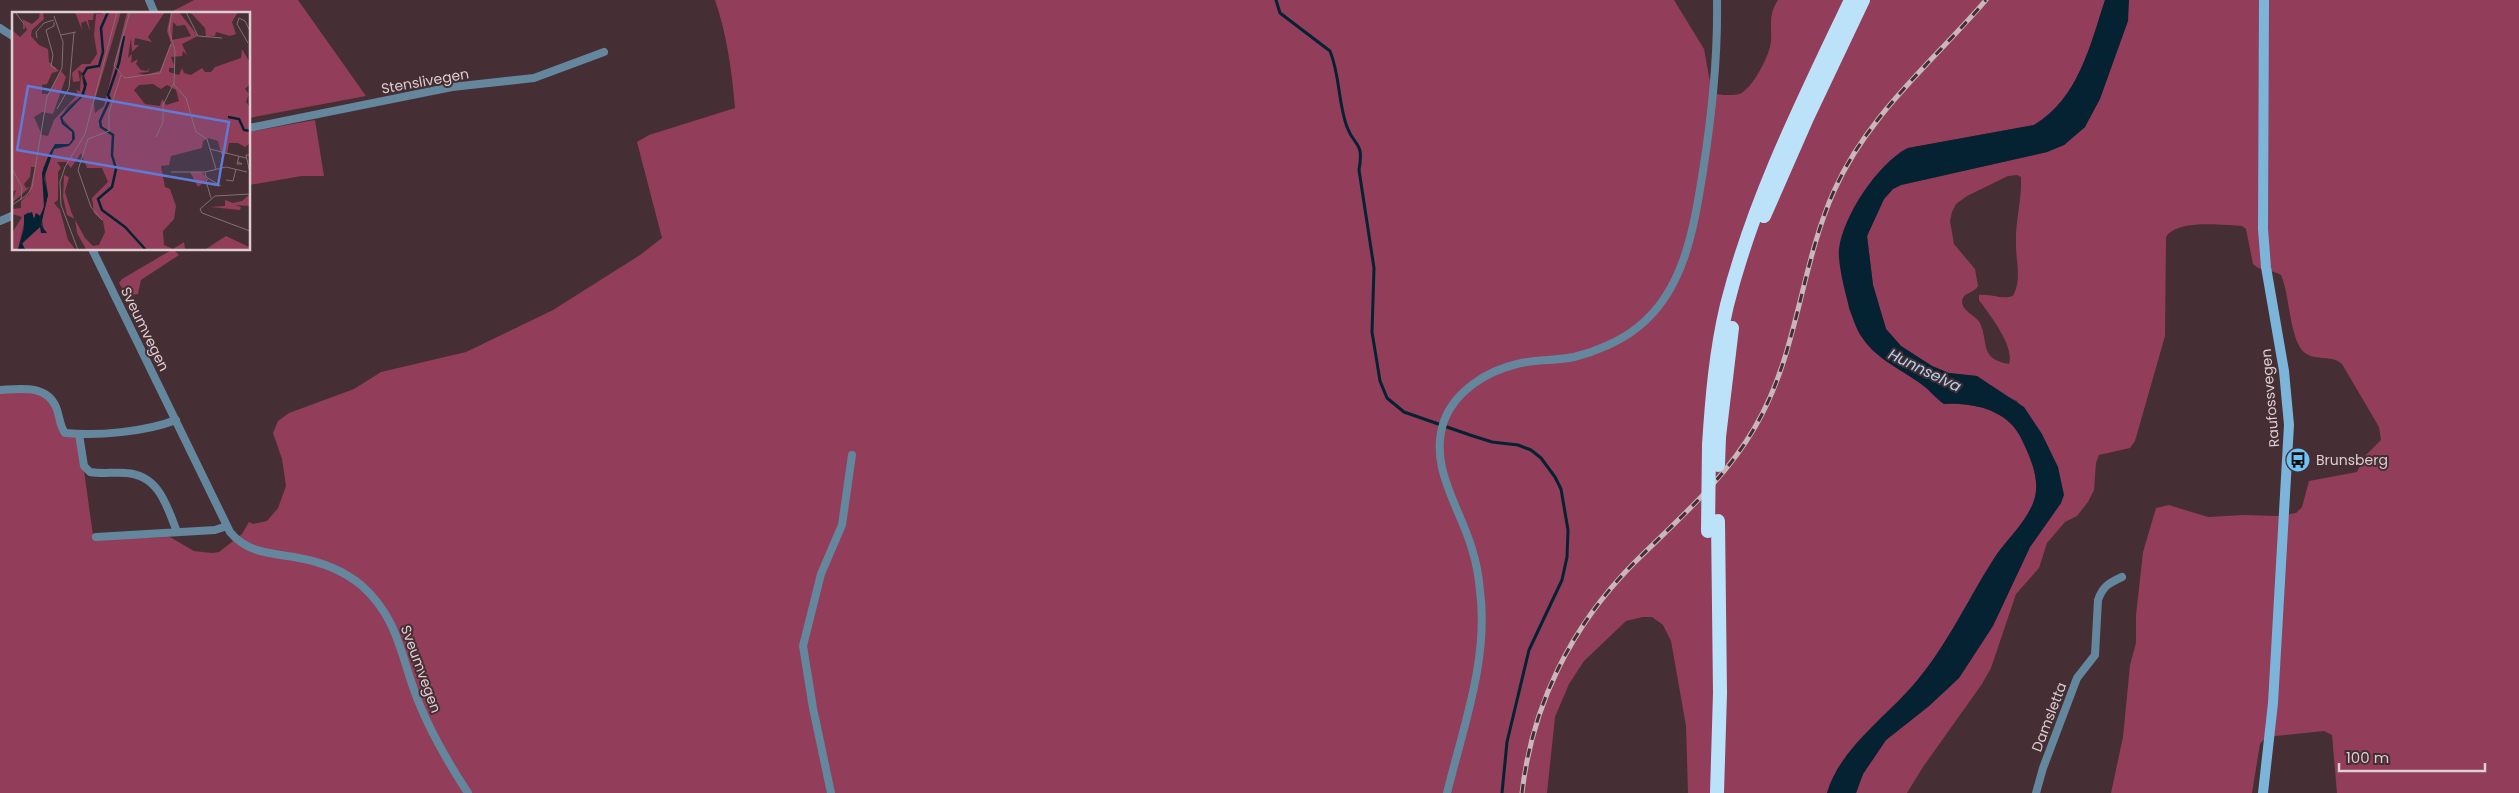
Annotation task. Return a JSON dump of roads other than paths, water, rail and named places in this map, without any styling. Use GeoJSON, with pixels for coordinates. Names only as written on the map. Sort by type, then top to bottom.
{"type":"FeatureCollection","features":[{"type":"Feature","properties":{"kind":"highway"},"geometry":{"type":"LineString","coordinates":[[1707,793],[1716,369],[1727,306],[1754,216],[1790,130],[1851,0]]}},
{"type":"Feature","properties":{"kind":"highway"},"geometry":{"type":"LineString","coordinates":[[1714,441],[1739,296],[1763,217],[1863,0]]}},
{"type":"Feature","properties":{"kind":"highway"},"geometry":{"type":"LineString","coordinates":[[1713,526],[1720,693],[1717,793]]}},
{"type":"Feature","properties":{"kind":"main road","name":"Raufossvegen"},"geometry":{"type":"LineString","coordinates":[[2263,793],[2273,704],[2289,425],[2284,370],[2266,267],[2263,229],[2264,0]]}},
{"type":"Feature","properties":{"kind":"street"},"geometry":{"type":"LineString","coordinates":[[149,0],[154,12]]}},
{"type":"Feature","properties":{"kind":"street"},"geometry":{"type":"LineString","coordinates":[[1448,793],[1481,652],[1480,592],[1472,548],[1443,474],[1440,452],[1444,422],[1456,399],[1483,376],[1516,364],[1573,357],[1603,347],[1638,327],[1660,304],[1676,277],[1692,232],[1713,111],[1717,60],[1717,0]]}},
{"type":"Feature","properties":{"kind":"street"},"geometry":{"type":"LineString","coordinates":[[0,28],[12,36]]}},
{"type":"Feature","properties":{"kind":"street","name":"Stenslivegen"},"geometry":{"type":"LineString","coordinates":[[250,128],[441,89],[523,80],[604,52]]}},
{"type":"Feature","properties":{"kind":"street"},"geometry":{"type":"LineString","coordinates":[[0,221],[12,216]]}},
{"type":"Feature","properties":{"kind":"street","name":"Sveumvegen"},"geometry":{"type":"LineString","coordinates":[[92,250],[226,526],[235,538],[258,551],[312,561],[340,572],[362,586],[376,600],[401,646],[418,701],[429,726],[468,793]]}},
{"type":"Feature","properties":{"kind":"street"},"geometry":{"type":"LineString","coordinates":[[0,390],[29,389],[47,395],[56,408],[65,433],[79,434],[151,427],[176,420]]}},
{"type":"Feature","properties":{"kind":"street"},"geometry":{"type":"LineString","coordinates":[[79,434],[84,466],[90,472],[128,473],[143,477],[153,483],[163,496],[177,532]]}},
{"type":"Feature","properties":{"kind":"street"},"geometry":{"type":"LineString","coordinates":[[832,793],[813,708],[803,646],[822,574],[842,525],[852,455]]}},
{"type":"Feature","properties":{"kind":"street"},"geometry":{"type":"LineString","coordinates":[[96,537],[215,530],[226,526]]}},
{"type":"Feature","properties":{"kind":"street","name":"Damsletta"},"geometry":{"type":"LineString","coordinates":[[2036,793],[2043,768],[2077,678],[2095,655],[2101,592],[2110,582],[2122,578]]}},
{"type":"Feature","properties":{"kind":"water","name":"Hunnselva"},"geometry":{"type":"Polygon","coordinates":[[[2105,0],[2129,0],[2128,21],[2100,99],[2085,127],[2064,145],[2047,152],[1901,185],[1893,189],[1884,199],[1867,236],[1873,285],[1886,329],[1901,346],[1932,366],[1949,373],[1977,376],[2024,407],[2042,434],[2058,467],[2064,495],[2061,503],[2030,547],[1993,626],[1959,678],[1929,706],[1886,740],[1863,774],[1856,793],[1827,793],[1840,764],[1850,751],[1920,678],[1932,661],[1995,557],[2028,513],[2035,497],[2036,489],[2035,473],[2027,450],[2014,427],[2006,419],[1997,413],[1976,406],[1944,404],[1924,386],[1872,350],[1860,334],[1856,327],[1842,280],[1839,257],[1839,249],[1847,221],[1874,178],[1885,165],[1908,148],[2034,125],[2049,114],[2062,101],[2080,70],[2088,53],[2105,0]]]}},
{"type":"Feature","properties":{"kind":"waterway"},"geometry":{"type":"LineString","coordinates":[[1276,0],[1280,13],[1330,51],[1336,70],[1344,118],[1350,134],[1360,149],[1359,170],[1374,268],[1372,332],[1380,381],[1387,398],[1404,412],[1492,442],[1518,445],[1531,450],[1541,458],[1561,489],[1568,530],[1567,557],[1562,580],[1529,650],[1507,742],[1502,793]]}},
{"type":"Feature","properties":{"kind":"railway"},"geometry":{"type":"LineString","coordinates":[[1522,793],[1527,760],[1545,698],[1573,641],[1611,588],[1714,483],[1743,447],[1755,427],[1781,370],[1813,250],[1834,191],[1848,163],[1883,113],[1986,0]]}},
{"type":"Feature","properties":{"kind":"place","name":"Brunsberg"},"geometry":{"type":"Point","coordinates":[2298,460]}}]}
